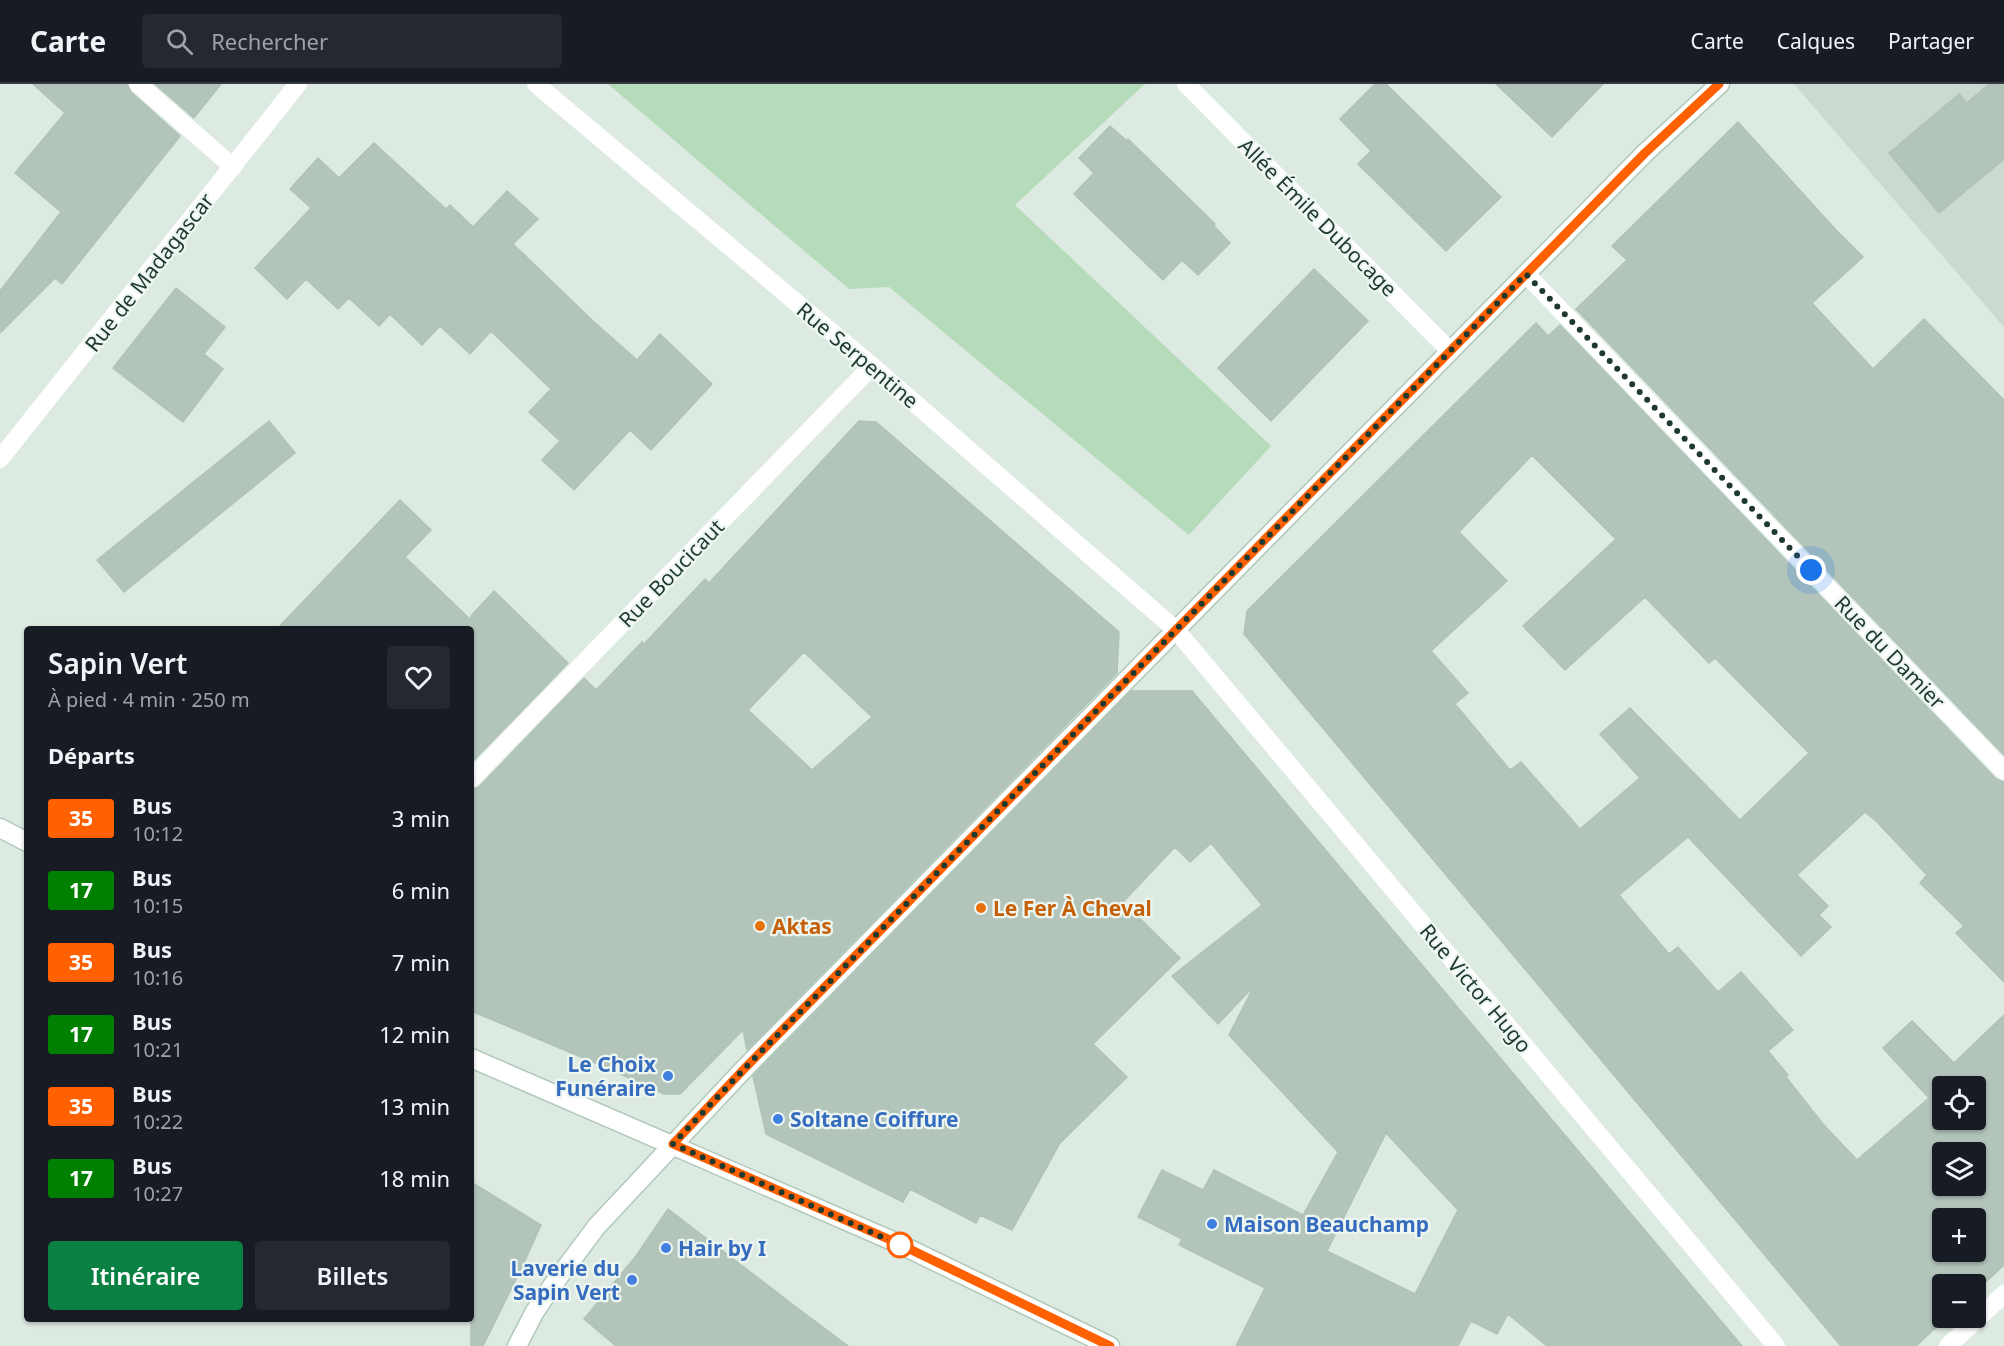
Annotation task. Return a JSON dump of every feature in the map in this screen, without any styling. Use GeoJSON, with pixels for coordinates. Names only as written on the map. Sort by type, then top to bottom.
{"type":"FeatureCollection","features":[{"type":"Feature","properties":{"kind":"street"},"geometry":{"type":"LineString","coordinates":[[138,84],[232,167]]}},
{"type":"Feature","properties":{"kind":"street","name":"Rue de Madagascar"},"geometry":{"type":"LineString","coordinates":[[0,459],[298,84]]}},
{"type":"Feature","properties":{"kind":"street","name":"Rue Serpentine"},"geometry":{"type":"LineString","coordinates":[[536,84],[872,366],[1176,630]]}},
{"type":"Feature","properties":{"kind":"street","name":"Allée Émile Dubocage"},"geometry":{"type":"LineString","coordinates":[[1186,84],[1450,351]]}},
{"type":"Feature","properties":{"kind":"street"},"geometry":{"type":"LineString","coordinates":[[518,1346],[534,1313],[597,1226],[745,1068],[1645,153],[1719,84]]}},
{"type":"Feature","properties":{"kind":"street","name":"Rue du Damier"},"geometry":{"type":"LineString","coordinates":[[1526,274],[2004,771]]}},
{"type":"Feature","properties":{"kind":"street","name":"Rue Boucicaut"},"geometry":{"type":"LineString","coordinates":[[474,776],[872,366]]}},
{"type":"Feature","properties":{"kind":"street","name":"Rue Victor Hugo"},"geometry":{"type":"LineString","coordinates":[[1176,630],[1776,1346]]}},
{"type":"Feature","properties":{"kind":"street"},"geometry":{"type":"LineString","coordinates":[[0,828],[24,840]]}},
{"type":"Feature","properties":{"kind":"street"},"geometry":{"type":"LineString","coordinates":[[474,1059],[895,1242],[1086,1341],[1110,1346]]}},
{"type":"Feature","properties":{"kind":"street"},"geometry":{"type":"LineString","coordinates":[[1948,1346],[2004,1294]]}},
{"type":"Feature","properties":{"kind":"shaded area"},"geometry":{"type":"Polygon","coordinates":[[[1794,84],[2004,84],[2004,327],[1794,84]]]}},
{"type":"Feature","properties":{"kind":"green space"},"geometry":{"type":"Polygon","coordinates":[[[608,84],[1145,84],[1015,205],[1271,446],[1189,535],[889,287],[849,289],[608,84]]]}},
{"type":"Feature","properties":{"kind":"building"},"geometry":{"type":"Polygon","coordinates":[[[33,84],[127,84],[131,92],[180,136],[62,284],[55,278],[1,332],[0,291],[61,212],[15,173],[65,113],[33,84]]]}},
{"type":"Feature","properties":{"kind":"building"},"geometry":{"type":"Polygon","coordinates":[[[155,84],[221,84],[194,118],[155,84]]]}},
{"type":"Feature","properties":{"kind":"building"},"geometry":{"type":"Polygon","coordinates":[[[1375,84],[1386,84],[1501,197],[1446,251],[1358,164],[1371,151],[1340,119],[1375,84]]]}},
{"type":"Feature","properties":{"kind":"building"},"geometry":{"type":"Polygon","coordinates":[[[1496,84],[1603,84],[1552,137],[1496,84]]]}},
{"type":"Feature","properties":{"kind":"building"},"geometry":{"type":"Polygon","coordinates":[[[1989,84],[2004,84],[2004,159],[1939,213],[1889,153],[1959,94],[1967,103],[1989,84]]]}},
{"type":"Feature","properties":{"kind":"building"},"geometry":{"type":"Polygon","coordinates":[[[1738,122],[1863,257],[1812,303],[1873,369],[1924,319],[2004,400],[2004,755],[1576,309],[1627,260],[1612,246],[1738,122]]]}},
{"type":"Feature","properties":{"kind":"building"},"geometry":{"type":"Polygon","coordinates":[[[1110,126],[1127,141],[1128,139],[1215,224],[1214,226],[1230,243],[1198,275],[1182,260],[1163,280],[1074,194],[1094,173],[1079,158],[1110,126]]]}},
{"type":"Feature","properties":{"kind":"building"},"geometry":{"type":"Polygon","coordinates":[[[374,143],[446,209],[450,205],[473,227],[507,191],[538,219],[513,244],[593,321],[637,360],[660,334],[712,384],[651,450],[630,430],[574,490],[542,460],[560,441],[529,412],[551,389],[491,331],[470,354],[440,326],[422,345],[390,314],[379,326],[349,298],[338,309],[306,279],[287,299],[255,268],[311,208],[290,189],[318,158],[339,178],[374,143]]]}},
{"type":"Feature","properties":{"kind":"building"},"geometry":{"type":"Polygon","coordinates":[[[1314,269],[1368,321],[1271,421],[1218,368],[1314,269]]]}},
{"type":"Feature","properties":{"kind":"building"},"geometry":{"type":"Polygon","coordinates":[[[176,288],[225,327],[204,354],[223,369],[183,422],[113,368],[176,288]]]}},
{"type":"Feature","properties":{"kind":"building"},"geometry":{"type":"Polygon","coordinates":[[[1536,323],[1548,336],[1560,325],[1996,779],[2004,782],[2004,982],[1956,933],[1964,926],[1920,883],[1927,875],[1865,812],[1797,875],[1828,906],[1819,915],[1831,927],[1801,956],[1688,837],[1619,895],[1669,954],[1678,947],[1718,992],[1741,972],[1793,1030],[1768,1051],[1823,1124],[1857,1160],[1929,1098],[1883,1048],[1912,1021],[1954,1063],[2004,1015],[2004,1265],[1986,1282],[1986,1274],[1932,1274],[1932,1328],[1935,1328],[1916,1346],[1841,1346],[1244,634],[1247,611],[1536,323]],[[1532,455],[1459,532],[1507,581],[1431,651],[1468,693],[1455,704],[1510,770],[1521,762],[1580,829],[1640,778],[1600,734],[1630,708],[1740,820],[1809,753],[1715,658],[1709,663],[1645,597],[1565,670],[1523,626],[1616,539],[1532,455]]]}},
{"type":"Feature","properties":{"kind":"building"},"geometry":{"type":"Polygon","coordinates":[[[269,421],[295,453],[124,592],[97,560],[269,421]]]}},
{"type":"Feature","properties":{"kind":"building"},"geometry":{"type":"Polygon","coordinates":[[[859,421],[876,422],[1119,632],[1117,673],[747,1050],[743,1030],[680,1094],[664,1094],[474,1012],[474,789],[479,787],[584,678],[596,690],[642,642],[644,644],[705,579],[709,583],[859,421]],[[804,652],[748,710],[812,770],[872,717],[804,652]]]}},
{"type":"Feature","properties":{"kind":"building"},"geometry":{"type":"Polygon","coordinates":[[[400,500],[431,530],[405,557],[471,620],[471,616],[494,591],[568,663],[474,760],[474,626],[280,626],[400,500]]]}},
{"type":"Feature","properties":{"kind":"building"},"geometry":{"type":"Polygon","coordinates":[[[1131,691],[1192,691],[1742,1346],[1547,1346],[1508,1314],[1497,1334],[1471,1321],[1458,1346],[1236,1346],[1265,1288],[1179,1245],[1182,1239],[1138,1217],[1162,1170],[1203,1190],[1214,1170],[1303,1215],[1338,1152],[1229,1035],[1254,986],[1218,1024],[1172,976],[1262,905],[1211,843],[1190,862],[1175,847],[1123,902],[1180,958],[1093,1044],[1127,1077],[1060,1143],[1012,1230],[980,1215],[976,1223],[910,1189],[903,1202],[766,1134],[753,1076],[1131,691]],[[1386,1133],[1327,1251],[1415,1294],[1458,1210],[1386,1133]]]}},
{"type":"Feature","properties":{"kind":"building"},"geometry":{"type":"Polygon","coordinates":[[[474,1184],[541,1225],[483,1346],[471,1346],[471,1322],[474,1322],[474,1184]]]}},
{"type":"Feature","properties":{"kind":"building"},"geometry":{"type":"Polygon","coordinates":[[[668,1209],[848,1346],[616,1346],[584,1319],[636,1256],[668,1209]]]}},
{"type":"Feature","properties":{"kind":"bus line","name":"35"},"geometry":{"type":"LineString","coordinates":[[1110,1346],[1002,1296],[895,1242],[673,1144],[745,1068],[1645,153],[1719,84]]}},
{"type":"Feature","properties":{"kind":"place","name":"Le Fer À Cheval"},"geometry":{"type":"Point","coordinates":[981,908]}},
{"type":"Feature","properties":{"kind":"place","name":"Aktas"},"geometry":{"type":"Point","coordinates":[760,926]}},
{"type":"Feature","properties":{"kind":"place","name":"Le Choix Funéraire"},"geometry":{"type":"Point","coordinates":[668,1076]}},
{"type":"Feature","properties":{"kind":"place","name":"Soltane Coiffure"},"geometry":{"type":"Point","coordinates":[778,1119]}},
{"type":"Feature","properties":{"kind":"place","name":"Maison Beauchamp"},"geometry":{"type":"Point","coordinates":[1212,1224]}},
{"type":"Feature","properties":{"kind":"place","name":"Hair by I"},"geometry":{"type":"Point","coordinates":[666,1248]}},
{"type":"Feature","properties":{"kind":"place","name":"Laverie du Sapin Vert"},"geometry":{"type":"Point","coordinates":[632,1280]}},
{"type":"Feature","properties":{"kind":"route"},"geometry":{"type":"LineString","coordinates":[[900,1245],[673,1144],[1526,274],[1811,570]]}}]}
